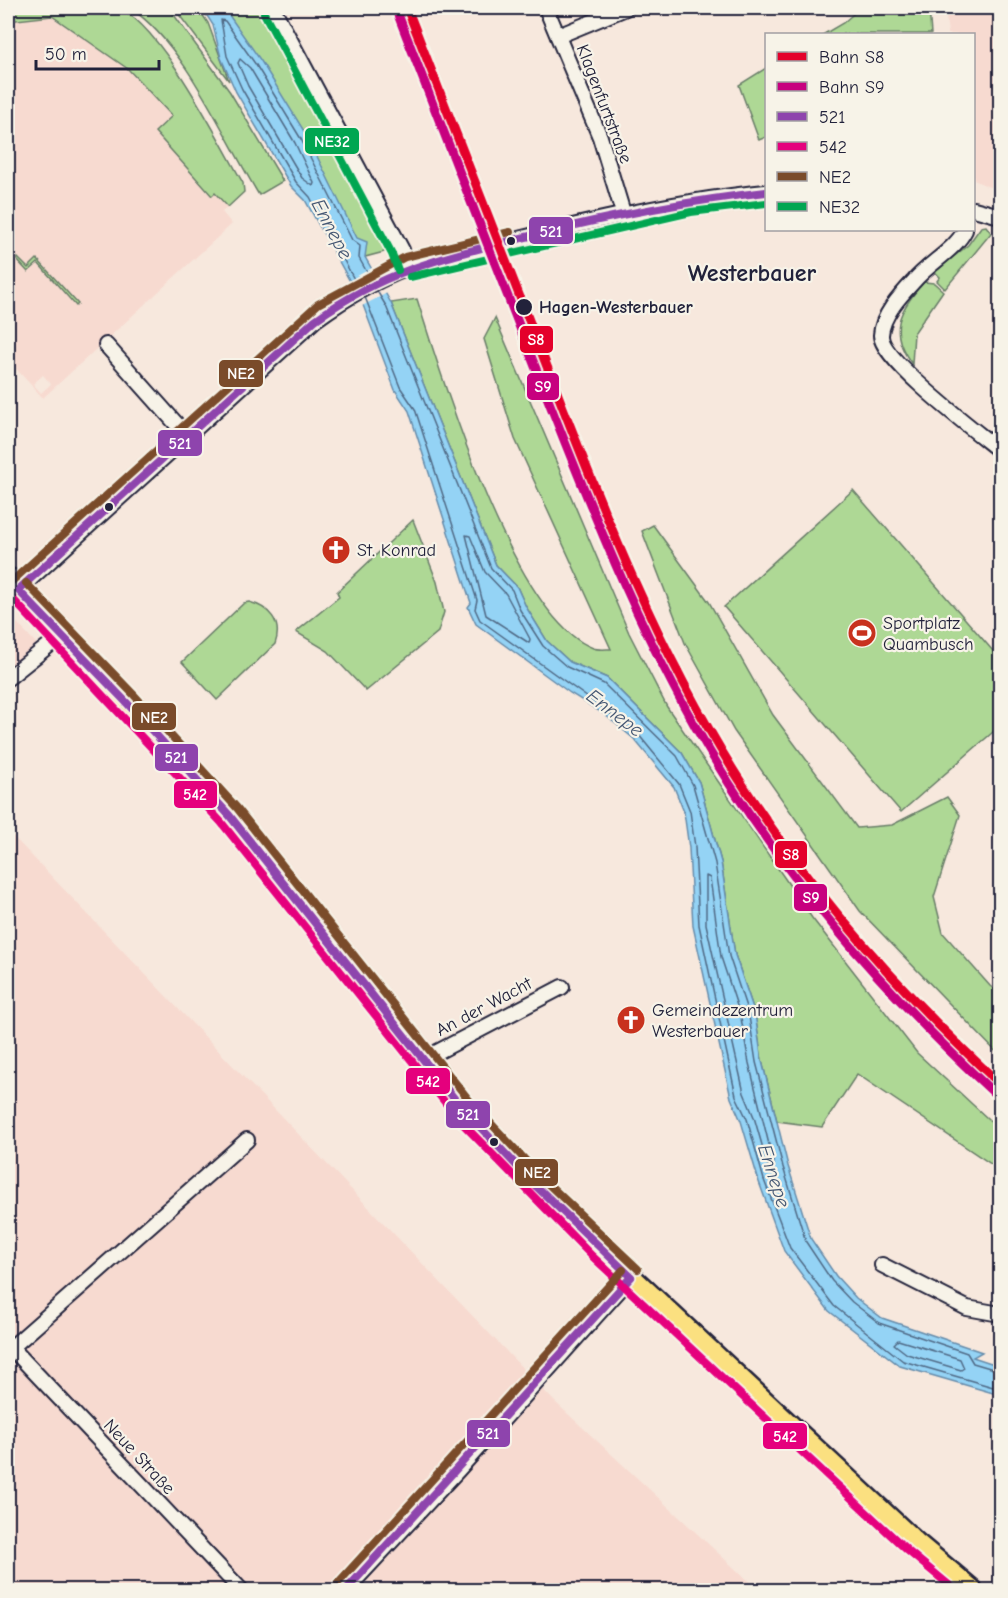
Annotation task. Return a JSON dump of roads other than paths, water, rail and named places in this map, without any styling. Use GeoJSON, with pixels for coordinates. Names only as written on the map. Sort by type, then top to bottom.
{"type":"FeatureCollection","features":[{"type":"Feature","properties":{"kind":"main road"},"geometry":{"type":"LineString","coordinates":[[13,585],[241,829],[422,1060],[462,1107],[536,1186],[915,1543],[971,1590]]}},
{"type":"Feature","properties":{"kind":"street"},"geometry":{"type":"LineString","coordinates":[[273,8],[402,250],[408,267]]}},
{"type":"Feature","properties":{"kind":"street","name":"Klagenfurtstraße"},"geometry":{"type":"LineString","coordinates":[[546,8],[600,137],[624,216]]}},
{"type":"Feature","properties":{"kind":"street"},"geometry":{"type":"LineString","coordinates":[[558,36],[626,8]]}},
{"type":"Feature","properties":{"kind":"street"},"geometry":{"type":"LineString","coordinates":[[13,585],[188,437],[315,320],[336,305],[394,274],[408,267],[624,216],[689,202],[765,192]]}},
{"type":"Feature","properties":{"kind":"street"},"geometry":{"type":"LineString","coordinates":[[975,209],[1000,216]]}},
{"type":"Feature","properties":{"kind":"street"},"geometry":{"type":"LineString","coordinates":[[964,231],[959,239],[916,278],[897,301],[883,326],[882,342],[896,363],[1000,451]]}},
{"type":"Feature","properties":{"kind":"street"},"geometry":{"type":"LineString","coordinates":[[106,345],[188,437]]}},
{"type":"Feature","properties":{"kind":"street"},"geometry":{"type":"LineString","coordinates":[[8,678],[62,635]]}},
{"type":"Feature","properties":{"kind":"street","name":"An der Wacht"},"geometry":{"type":"LineString","coordinates":[[422,1060],[562,987]]}},
{"type":"Feature","properties":{"kind":"street","name":"Neue Straße"},"geometry":{"type":"LineString","coordinates":[[241,1590],[9,1346],[247,1140]]}},
{"type":"Feature","properties":{"kind":"street"},"geometry":{"type":"LineString","coordinates":[[882,1265],[967,1308],[1000,1314]]}},
{"type":"Feature","properties":{"kind":"street"},"geometry":{"type":"LineString","coordinates":[[346,1590],[458,1470],[631,1277]]}},
{"type":"Feature","properties":{"kind":"water","name":"Ennepe"},"geometry":{"type":"Polygon","coordinates":[[[202,8],[224,8],[261,61],[307,136],[357,238],[367,242],[365,257],[391,303],[496,565],[517,587],[526,607],[547,641],[570,662],[607,678],[682,753],[699,782],[721,862],[735,955],[755,1014],[762,1061],[788,1166],[811,1239],[836,1276],[856,1298],[882,1318],[982,1352],[973,1357],[1000,1366],[1000,1395],[900,1366],[829,1311],[784,1251],[759,1182],[741,1121],[731,1098],[693,926],[689,848],[684,812],[674,787],[634,739],[604,714],[570,693],[476,624],[468,607],[471,603],[409,411],[395,390],[363,305],[305,200],[291,186],[236,92],[221,58],[213,25],[202,8]]]}},
{"type":"Feature","properties":{"kind":"rail line","name":"S8"},"geometry":{"type":"LineString","coordinates":[[407,8],[610,526],[656,628],[708,728],[765,819],[826,900],[892,977],[1000,1084]]}},
{"type":"Feature","properties":{"kind":"rail line","name":"S9"},"geometry":{"type":"LineString","coordinates":[[397,12],[601,531],[647,634],[700,734],[757,825],[818,907],[884,984],[993,1092]]}},
{"type":"Feature","properties":{"kind":"place","name":"Hagen-Westerbauer"},"geometry":{"type":"Point","coordinates":[524,307]}},
{"type":"Feature","properties":{"kind":"place","name":"St. Konrad"},"geometry":{"type":"Point","coordinates":[336,550]}},
{"type":"Feature","properties":{"kind":"place","name":"Sportplatz Quambusch"},"geometry":{"type":"Point","coordinates":[862,633]}},
{"type":"Feature","properties":{"kind":"place","name":"Gemeindezentrum Westerbauer"},"geometry":{"type":"Point","coordinates":[631,1020]}},
{"type":"Feature","properties":{"kind":"district","name":"Westerbauer"},"geometry":{"type":"Point","coordinates":[752,273]}}]}
